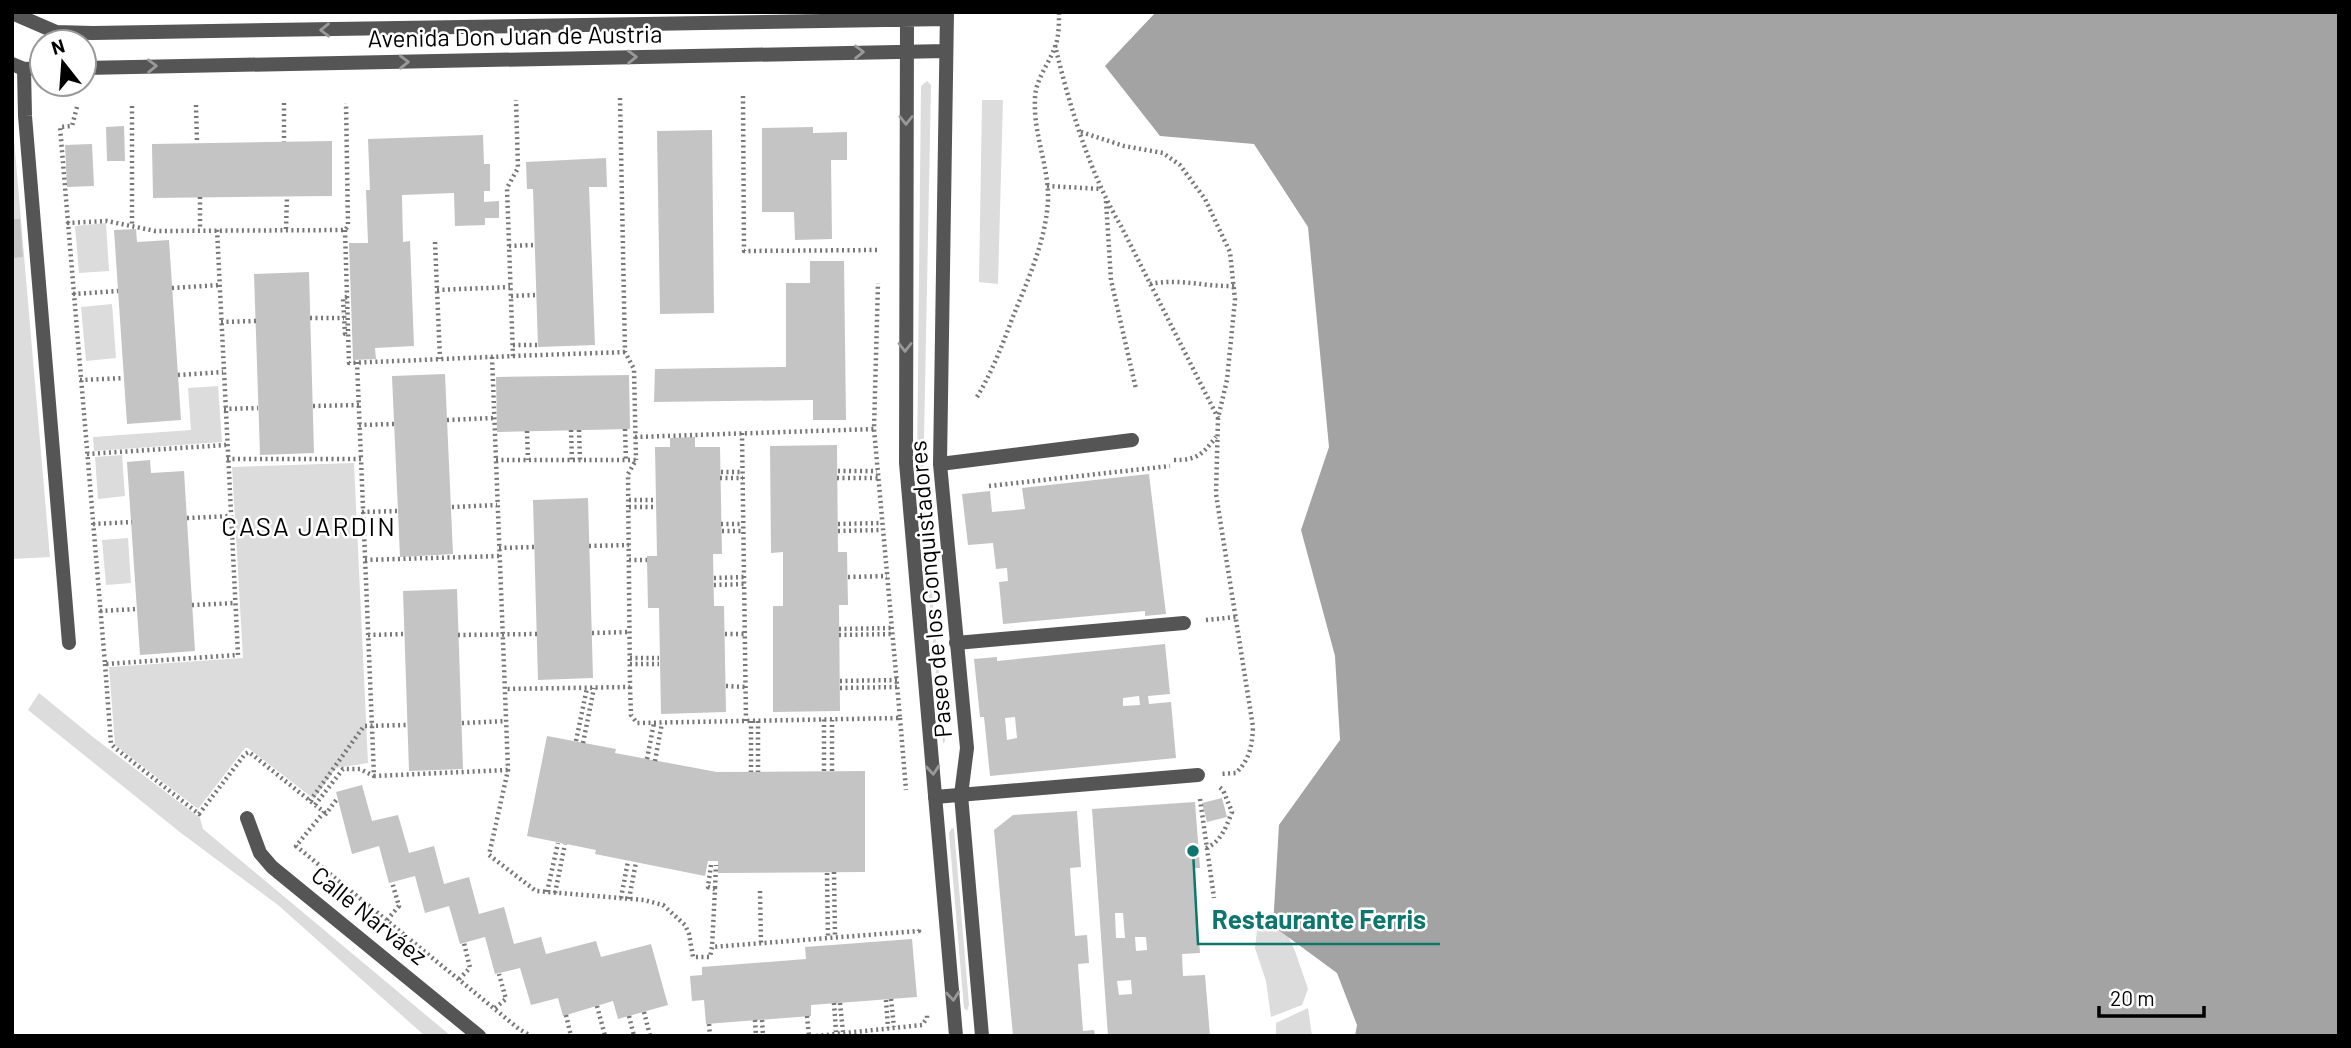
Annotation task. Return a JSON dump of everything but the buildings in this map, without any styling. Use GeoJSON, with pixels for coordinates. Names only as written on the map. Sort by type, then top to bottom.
{"type":"FeatureCollection","features":[{"type":"Feature","properties":{"kind":"street","name":"Avenida Don Juan de Austria"},"geometry":{"type":"LineString","coordinates":[[12,13],[56,32],[93,33],[947,16]]}},
{"type":"Feature","properties":{"kind":"street","name":"Paseo de los Conquistadores"},"geometry":{"type":"LineString","coordinates":[[907,16],[906,463],[956,1036]]}},
{"type":"Feature","properties":{"kind":"street","name":"Paseo de los Conquistadores"},"geometry":{"type":"LineString","coordinates":[[947,16],[940,464],[967,748],[961,794],[982,1036]]}},
{"type":"Feature","properties":{"kind":"street","name":"Avenida Don Juan de Austria"},"geometry":{"type":"LineString","coordinates":[[98,68],[946,51]]}},
{"type":"Feature","properties":{"kind":"street"},"geometry":{"type":"LineString","coordinates":[[18,66],[69,643]]}},
{"type":"Feature","properties":{"kind":"street"},"geometry":{"type":"LineString","coordinates":[[940,464],[1132,440]]}},
{"type":"Feature","properties":{"kind":"street"},"geometry":{"type":"LineString","coordinates":[[956,643],[1184,623]]}},
{"type":"Feature","properties":{"kind":"street"},"geometry":{"type":"LineString","coordinates":[[935,797],[1198,775]]}},
{"type":"Feature","properties":{"kind":"street","name":"Calle Narváez"},"geometry":{"type":"LineString","coordinates":[[247,818],[260,853],[272,867],[479,1036]]}},
{"type":"Feature","properties":{"kind":"path"},"geometry":{"type":"LineString","coordinates":[[977,397],[992,372],[1042,236],[1048,201],[1046,169],[1035,119],[1035,96],[1055,46],[1059,12]]}},
{"type":"Feature","properties":{"kind":"path"},"geometry":{"type":"LineString","coordinates":[[1055,46],[1081,132],[1106,200],[1218,418]]}},
{"type":"Feature","properties":{"kind":"path"},"geometry":{"type":"LineString","coordinates":[[743,96],[744,251],[879,250]]}},
{"type":"Feature","properties":{"kind":"path"},"geometry":{"type":"LineString","coordinates":[[620,98],[625,352],[634,369],[636,460],[628,474],[631,716],[637,723],[900,718]]}},
{"type":"Feature","properties":{"kind":"path"},"geometry":{"type":"LineString","coordinates":[[513,356],[507,188],[518,168],[516,100]]}},
{"type":"Feature","properties":{"kind":"path"},"geometry":{"type":"LineString","coordinates":[[284,103],[284,142]]}},
{"type":"Feature","properties":{"kind":"path"},"geometry":{"type":"LineString","coordinates":[[346,103],[348,226],[345,230],[349,363],[625,352]]}},
{"type":"Feature","properties":{"kind":"path"},"geometry":{"type":"LineString","coordinates":[[197,105],[197,143]]}},
{"type":"Feature","properties":{"kind":"path"},"geometry":{"type":"LineString","coordinates":[[132,106],[132,226]]}},
{"type":"Feature","properties":{"kind":"path"},"geometry":{"type":"LineString","coordinates":[[77,107],[72,126],[60,127],[111,744],[199,814],[249,752],[324,812],[296,846],[531,1036]]}},
{"type":"Feature","properties":{"kind":"path"},"geometry":{"type":"LineString","coordinates":[[1081,132],[1124,146],[1163,153],[1180,165],[1205,199],[1230,252],[1235,286],[1227,380],[1216,436],[1216,494],[1252,727],[1249,756],[1236,773]]}},
{"type":"Feature","properties":{"kind":"path"},"geometry":{"type":"LineString","coordinates":[[1047,186],[1102,189]]}},
{"type":"Feature","properties":{"kind":"path"},"geometry":{"type":"LineString","coordinates":[[286,229],[287,196]]}},
{"type":"Feature","properties":{"kind":"path"},"geometry":{"type":"LineString","coordinates":[[200,197],[200,230]]}},
{"type":"Feature","properties":{"kind":"path"},"geometry":{"type":"LineString","coordinates":[[1106,200],[1111,280],[1136,389]]}},
{"type":"Feature","properties":{"kind":"path"},"geometry":{"type":"LineString","coordinates":[[66,223],[107,221],[155,231],[345,230]]}},
{"type":"Feature","properties":{"kind":"path"},"geometry":{"type":"LineString","coordinates":[[105,664],[238,655],[217,229]]}},
{"type":"Feature","properties":{"kind":"path"},"geometry":{"type":"LineString","coordinates":[[879,237],[879,264]]}},
{"type":"Feature","properties":{"kind":"path"},"geometry":{"type":"LineString","coordinates":[[435,242],[440,359]]}},
{"type":"Feature","properties":{"kind":"path"},"geometry":{"type":"LineString","coordinates":[[509,246],[535,245]]}},
{"type":"Feature","properties":{"kind":"path"},"geometry":{"type":"LineString","coordinates":[[879,277],[874,429],[907,798]]}},
{"type":"Feature","properties":{"kind":"path"},"geometry":{"type":"LineString","coordinates":[[1150,284],[1180,280],[1235,286]]}},
{"type":"Feature","properties":{"kind":"path"},"geometry":{"type":"LineString","coordinates":[[172,288],[220,285]]}},
{"type":"Feature","properties":{"kind":"path"},"geometry":{"type":"LineString","coordinates":[[437,290],[510,287]]}},
{"type":"Feature","properties":{"kind":"path"},"geometry":{"type":"LineString","coordinates":[[73,293],[118,291]]}},
{"type":"Feature","properties":{"kind":"path"},"geometry":{"type":"LineString","coordinates":[[511,296],[537,295]]}},
{"type":"Feature","properties":{"kind":"path"},"geometry":{"type":"LineString","coordinates":[[347,297],[343,298],[345,334],[348,334]]}},
{"type":"Feature","properties":{"kind":"path"},"geometry":{"type":"LineString","coordinates":[[310,318],[344,318]]}},
{"type":"Feature","properties":{"kind":"path"},"geometry":{"type":"LineString","coordinates":[[221,322],[256,321]]}},
{"type":"Feature","properties":{"kind":"path"},"geometry":{"type":"LineString","coordinates":[[513,345],[539,345]]}},
{"type":"Feature","properties":{"kind":"path"},"geometry":{"type":"LineString","coordinates":[[492,357],[508,770],[489,855],[529,887],[555,893],[655,902],[671,910],[685,925],[693,957],[710,957],[715,889],[708,887],[714,865]]}},
{"type":"Feature","properties":{"kind":"path"},"geometry":{"type":"LineString","coordinates":[[357,362],[374,776]]}},
{"type":"Feature","properties":{"kind":"path"},"geometry":{"type":"LineString","coordinates":[[178,375],[223,372]]}},
{"type":"Feature","properties":{"kind":"path"},"geometry":{"type":"LineString","coordinates":[[80,380],[124,378]]}},
{"type":"Feature","properties":{"kind":"path"},"geometry":{"type":"LineString","coordinates":[[313,406],[359,405]]}},
{"type":"Feature","properties":{"kind":"path"},"geometry":{"type":"LineString","coordinates":[[224,409],[258,408]]}},
{"type":"Feature","properties":{"kind":"path"},"geometry":{"type":"LineString","coordinates":[[447,420],[494,418]]}},
{"type":"Feature","properties":{"kind":"path"},"geometry":{"type":"LineString","coordinates":[[359,425],[394,424]]}},
{"type":"Feature","properties":{"kind":"path"},"geometry":{"type":"LineString","coordinates":[[625,429],[626,460]]}},
{"type":"Feature","properties":{"kind":"path"},"geometry":{"type":"LineString","coordinates":[[635,437],[874,429]]}},
{"type":"Feature","properties":{"kind":"path"},"geometry":{"type":"LineString","coordinates":[[571,430],[572,460]]}},
{"type":"Feature","properties":{"kind":"path"},"geometry":{"type":"LineString","coordinates":[[579,430],[580,460]]}},
{"type":"Feature","properties":{"kind":"path"},"geometry":{"type":"LineString","coordinates":[[527,431],[528,460]]}},
{"type":"Feature","properties":{"kind":"path"},"geometry":{"type":"LineString","coordinates":[[742,433],[746,687],[751,772]]}},
{"type":"Feature","properties":{"kind":"path"},"geometry":{"type":"LineString","coordinates":[[1174,460],[1191,460],[1204,452],[1216,436]]}},
{"type":"Feature","properties":{"kind":"path"},"geometry":{"type":"LineString","coordinates":[[86,454],[226,445]]}},
{"type":"Feature","properties":{"kind":"path"},"geometry":{"type":"LineString","coordinates":[[227,459],[360,458]]}},
{"type":"Feature","properties":{"kind":"path"},"geometry":{"type":"LineString","coordinates":[[496,460],[636,460]]}},
{"type":"Feature","properties":{"kind":"path"},"geometry":{"type":"LineString","coordinates":[[977,487],[1170,466]]}},
{"type":"Feature","properties":{"kind":"path"},"geometry":{"type":"LineString","coordinates":[[838,471],[877,471]]}},
{"type":"Feature","properties":{"kind":"path"},"geometry":{"type":"LineString","coordinates":[[743,472],[720,475],[743,478]]}},
{"type":"Feature","properties":{"kind":"path"},"geometry":{"type":"LineString","coordinates":[[837,478],[878,478]]}},
{"type":"Feature","properties":{"kind":"path"},"geometry":{"type":"LineString","coordinates":[[629,500],[656,503],[629,507]]}},
{"type":"Feature","properties":{"kind":"path"},"geometry":{"type":"LineString","coordinates":[[452,507],[497,505]]}},
{"type":"Feature","properties":{"kind":"path"},"geometry":{"type":"LineString","coordinates":[[362,512],[398,511]]}},
{"type":"Feature","properties":{"kind":"path"},"geometry":{"type":"LineString","coordinates":[[187,518],[230,516]]}},
{"type":"Feature","properties":{"kind":"path"},"geometry":{"type":"LineString","coordinates":[[93,524],[132,522]]}},
{"type":"Feature","properties":{"kind":"path"},"geometry":{"type":"LineString","coordinates":[[838,524],[882,523]]}},
{"type":"Feature","properties":{"kind":"path"},"geometry":{"type":"LineString","coordinates":[[722,524],[743,524]]}},
{"type":"Feature","properties":{"kind":"path"},"geometry":{"type":"LineString","coordinates":[[838,531],[883,530]]}},
{"type":"Feature","properties":{"kind":"path"},"geometry":{"type":"LineString","coordinates":[[722,531],[743,531]]}},
{"type":"Feature","properties":{"kind":"path"},"geometry":{"type":"LineString","coordinates":[[589,546],[629,545]]}},
{"type":"Feature","properties":{"kind":"path"},"geometry":{"type":"LineString","coordinates":[[499,548],[535,547]]}},
{"type":"Feature","properties":{"kind":"path"},"geometry":{"type":"LineString","coordinates":[[366,560],[499,556]]}},
{"type":"Feature","properties":{"kind":"path"},"geometry":{"type":"LineString","coordinates":[[629,560],[647,560]]}},
{"type":"Feature","properties":{"kind":"path"},"geometry":{"type":"LineString","coordinates":[[848,577],[887,576]]}},
{"type":"Feature","properties":{"kind":"path"},"geometry":{"type":"LineString","coordinates":[[714,578],[744,577]]}},
{"type":"Feature","properties":{"kind":"path"},"geometry":{"type":"LineString","coordinates":[[714,585],[744,584]]}},
{"type":"Feature","properties":{"kind":"path"},"geometry":{"type":"LineString","coordinates":[[192,605],[235,603]]}},
{"type":"Feature","properties":{"kind":"path"},"geometry":{"type":"LineString","coordinates":[[100,611],[137,608]]}},
{"type":"Feature","properties":{"kind":"path"},"geometry":{"type":"LineString","coordinates":[[1224,618],[1236,617]]}},
{"type":"Feature","properties":{"kind":"path"},"geometry":{"type":"LineString","coordinates":[[839,629],[892,628]]}},
{"type":"Feature","properties":{"kind":"path"},"geometry":{"type":"LineString","coordinates":[[592,633],[629,632]]}},
{"type":"Feature","properties":{"kind":"path"},"geometry":{"type":"LineString","coordinates":[[368,635],[404,634]]}},
{"type":"Feature","properties":{"kind":"path"},"geometry":{"type":"LineString","coordinates":[[458,635],[537,634]]}},
{"type":"Feature","properties":{"kind":"path"},"geometry":{"type":"LineString","coordinates":[[725,634],[745,634]]}},
{"type":"Feature","properties":{"kind":"path"},"geometry":{"type":"LineString","coordinates":[[839,635],[892,634]]}},
{"type":"Feature","properties":{"kind":"path"},"geometry":{"type":"LineString","coordinates":[[630,662],[659,661]]}},
{"type":"Feature","properties":{"kind":"path"},"geometry":{"type":"LineString","coordinates":[[840,681],[897,683]]}},
{"type":"Feature","properties":{"kind":"path"},"geometry":{"type":"LineString","coordinates":[[840,688],[897,683]]}},
{"type":"Feature","properties":{"kind":"path"},"geometry":{"type":"LineString","coordinates":[[505,690],[630,687]]}},
{"type":"Feature","properties":{"kind":"path"},"geometry":{"type":"LineString","coordinates":[[726,687],[746,687]]}},
{"type":"Feature","properties":{"kind":"path"},"geometry":{"type":"LineString","coordinates":[[576,741],[587,688]]}},
{"type":"Feature","properties":{"kind":"path"},"geometry":{"type":"LineString","coordinates":[[583,743],[594,688]]}},
{"type":"Feature","properties":{"kind":"path"},"geometry":{"type":"LineString","coordinates":[[824,719],[824,771]]}},
{"type":"Feature","properties":{"kind":"path"},"geometry":{"type":"LineString","coordinates":[[832,719],[832,771]]}},
{"type":"Feature","properties":{"kind":"path"},"geometry":{"type":"LineString","coordinates":[[462,723],[506,721]]}},
{"type":"Feature","properties":{"kind":"path"},"geometry":{"type":"LineString","coordinates":[[758,721],[758,772]]}},
{"type":"Feature","properties":{"kind":"path"},"geometry":{"type":"LineString","coordinates":[[647,759],[654,723]]}},
{"type":"Feature","properties":{"kind":"path"},"geometry":{"type":"LineString","coordinates":[[655,761],[662,723]]}},
{"type":"Feature","properties":{"kind":"path"},"geometry":{"type":"LineString","coordinates":[[312,803],[364,726],[407,725]]}},
{"type":"Feature","properties":{"kind":"path"},"geometry":{"type":"LineString","coordinates":[[312,803],[343,769],[360,769],[374,776],[508,770]]}},
{"type":"Feature","properties":{"kind":"path"},"geometry":{"type":"LineString","coordinates":[[1206,848],[1213,845],[1223,834],[1232,812],[1221,787],[1213,788]]}},
{"type":"Feature","properties":{"kind":"path"},"geometry":{"type":"LineString","coordinates":[[1206,794],[1199,796],[1214,898]]}},
{"type":"Feature","properties":{"kind":"path"},"geometry":{"type":"LineString","coordinates":[[316,821],[320,821],[337,799]]}},
{"type":"Feature","properties":{"kind":"path"},"geometry":{"type":"LineString","coordinates":[[547,892],[558,843]]}},
{"type":"Feature","properties":{"kind":"path"},"geometry":{"type":"LineString","coordinates":[[555,893],[565,844]]}},
{"type":"Feature","properties":{"kind":"path"},"geometry":{"type":"LineString","coordinates":[[621,898],[628,861]]}},
{"type":"Feature","properties":{"kind":"path"},"geometry":{"type":"LineString","coordinates":[[628,899],[636,862]]}},
{"type":"Feature","properties":{"kind":"path"},"geometry":{"type":"LineString","coordinates":[[834,872],[835,937]]}},
{"type":"Feature","properties":{"kind":"path"},"geometry":{"type":"LineString","coordinates":[[827,873],[828,938]]}},
{"type":"Feature","properties":{"kind":"path"},"geometry":{"type":"LineString","coordinates":[[387,920],[399,906],[392,882]]}},
{"type":"Feature","properties":{"kind":"path"},"geometry":{"type":"LineString","coordinates":[[760,891],[761,943]]}},
{"type":"Feature","properties":{"kind":"path"},"geometry":{"type":"LineString","coordinates":[[918,918],[920,943]]}},
{"type":"Feature","properties":{"kind":"path"},"geometry":{"type":"LineString","coordinates":[[712,947],[919,931]]}},
{"type":"Feature","properties":{"kind":"path"},"geometry":{"type":"LineString","coordinates":[[459,979],[470,968],[464,943]]}},
{"type":"Feature","properties":{"kind":"path"},"geometry":{"type":"LineString","coordinates":[[495,1008],[506,999],[499,974]]}},
{"type":"Feature","properties":{"kind":"path"},"geometry":{"type":"LineString","coordinates":[[888,1000],[891,1028]]}},
{"type":"Feature","properties":{"kind":"path"},"geometry":{"type":"LineString","coordinates":[[836,1032],[837,1003],[843,1032]]}},
{"type":"Feature","properties":{"kind":"path"},"geometry":{"type":"LineString","coordinates":[[597,1006],[605,1036]]}},
{"type":"Feature","properties":{"kind":"path"},"geometry":{"type":"LineString","coordinates":[[816,1036],[922,1024],[927,1018],[926,1006]]}},
{"type":"Feature","properties":{"kind":"path"},"geometry":{"type":"LineString","coordinates":[[644,1012],[650,1036]]}},
{"type":"Feature","properties":{"kind":"path"},"geometry":{"type":"LineString","coordinates":[[566,1015],[571,1036]]}},
{"type":"Feature","properties":{"kind":"path"},"geometry":{"type":"LineString","coordinates":[[629,1016],[634,1036]]}},
{"type":"Feature","properties":{"kind":"path"},"geometry":{"type":"LineString","coordinates":[[807,1016],[809,1036]]}},
{"type":"Feature","properties":{"kind":"path"},"geometry":{"type":"LineString","coordinates":[[755,1020],[756,1036]]}},
{"type":"Feature","properties":{"kind":"path"},"geometry":{"type":"LineString","coordinates":[[762,1020],[763,1036]]}},
{"type":"Feature","properties":{"kind":"path"},"geometry":{"type":"LineString","coordinates":[[709,1024],[710,1036]]}},
{"type":"Feature","properties":{"kind":"shaded area"},"geometry":{"type":"Polygon","coordinates":[[[2339,12],[2339,1036],[1355,1036],[1357,1025],[1337,973],[1273,926],[1279,825],[1340,740],[1335,656],[1301,530],[1329,447],[1308,227],[1254,144],[1160,136],[1105,66],[1155,13],[2339,12]]]}},
{"type":"Feature","properties":{"kind":"shaded area"},"geometry":{"type":"Polygon","coordinates":[[[927,81],[931,85],[923,490],[945,741],[943,744],[917,472],[921,86],[927,81]]]}},
{"type":"Feature","properties":{"kind":"shaded area"},"geometry":{"type":"Polygon","coordinates":[[[982,100],[1003,100],[998,284],[979,282],[982,100]]]}},
{"type":"Feature","properties":{"kind":"shaded area"},"geometry":{"type":"Polygon","coordinates":[[[12,116],[50,557],[12,559],[12,116]]]}},
{"type":"Feature","properties":{"kind":"shaded area"},"geometry":{"type":"Polygon","coordinates":[[[106,223],[109,271],[79,273],[75,226],[106,223]]]}},
{"type":"Feature","properties":{"kind":"shaded area"},"geometry":{"type":"Polygon","coordinates":[[[112,304],[116,358],[86,361],[81,307],[112,304]]]}},
{"type":"Feature","properties":{"kind":"shaded area"},"geometry":{"type":"Polygon","coordinates":[[[218,386],[222,442],[94,451],[93,437],[191,430],[188,388],[218,386]]]}},
{"type":"Feature","properties":{"kind":"shaded area"},"geometry":{"type":"Polygon","coordinates":[[[122,455],[125,496],[98,499],[95,457],[122,455]]]}},
{"type":"Feature","properties":{"kind":"shaded area"},"geometry":{"type":"Polygon","coordinates":[[[354,463],[368,763],[336,768],[314,799],[245,748],[198,809],[115,745],[109,667],[243,658],[232,467],[354,463]]]}},
{"type":"Feature","properties":{"kind":"shaded area"},"geometry":{"type":"Polygon","coordinates":[[[128,538],[131,583],[106,585],[102,540],[128,538]]]}},
{"type":"Feature","properties":{"kind":"shaded area"},"geometry":{"type":"Polygon","coordinates":[[[39,693],[200,818],[203,829],[451,1036],[425,1036],[278,905],[181,833],[28,710],[39,693]]]}},
{"type":"Feature","properties":{"kind":"shaded area"},"geometry":{"type":"Polygon","coordinates":[[[952,828],[969,1005],[967,1011],[964,1008],[949,833],[952,828]]]}},
{"type":"Feature","properties":{"kind":"shaded area"},"geometry":{"type":"Polygon","coordinates":[[[1268,918],[1282,923],[1308,989],[1302,1005],[1271,1017],[1266,981],[1255,948],[1258,921],[1268,918]]]}},
{"type":"Feature","properties":{"kind":"shaded area"},"geometry":{"type":"Polygon","coordinates":[[[1308,1008],[1312,1036],[1276,1036],[1276,1023],[1308,1008]]]}},
{"type":"Feature","properties":{"kind":"place","name":"Restaurante Ferris"},"geometry":{"type":"Point","coordinates":[1193,851]}},
{"type":"Feature","properties":{"kind":"district","name":"CASA JARDIN"},"geometry":{"type":"Point","coordinates":[309,527]}}]}
